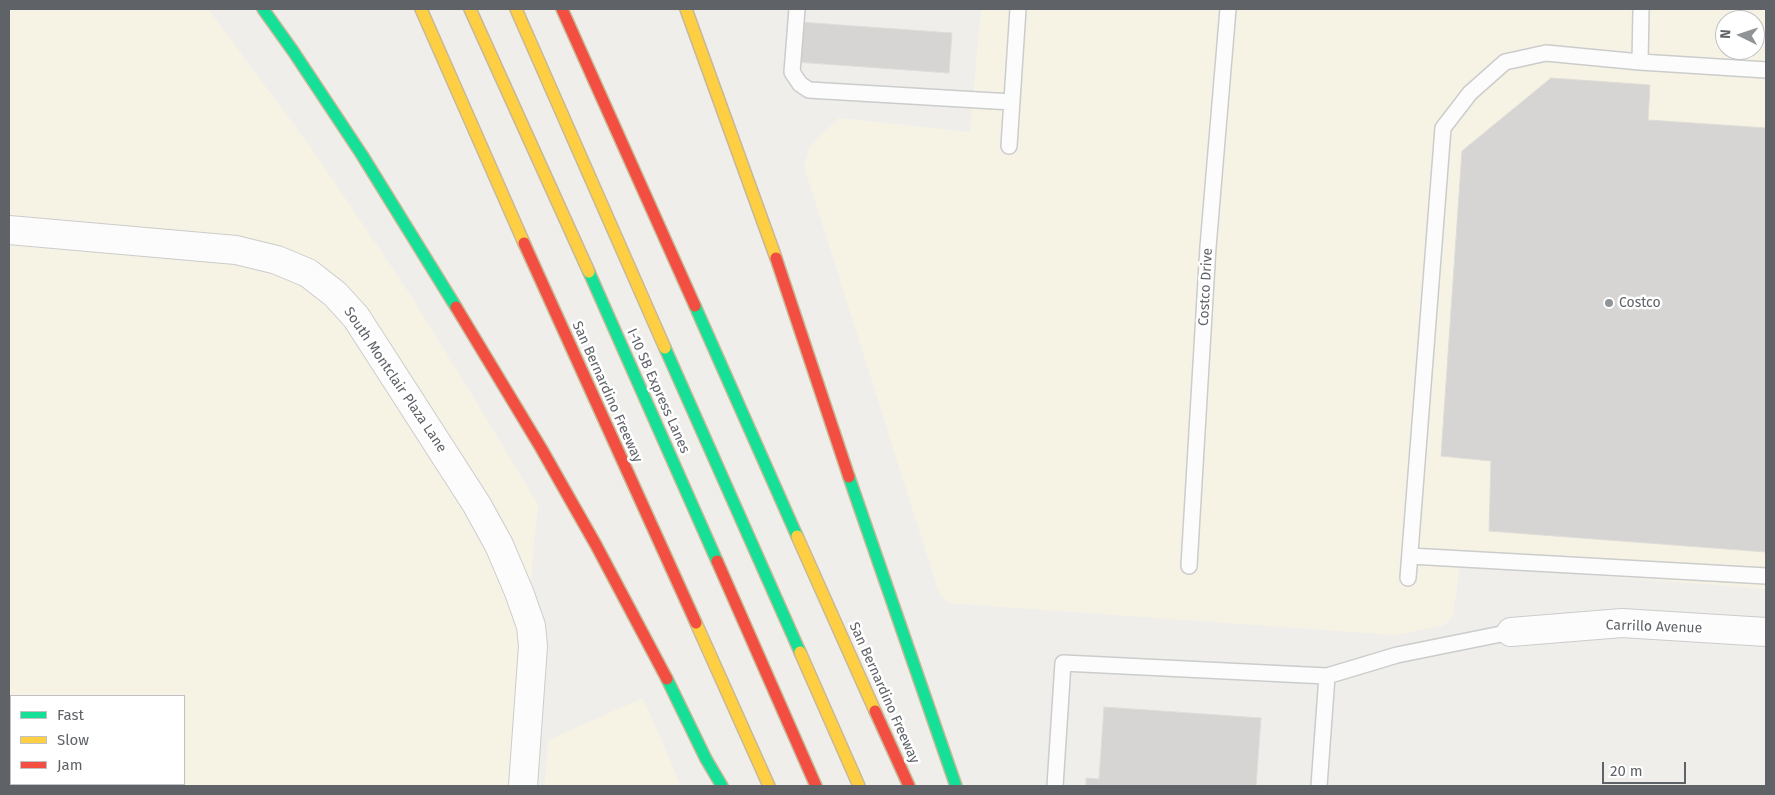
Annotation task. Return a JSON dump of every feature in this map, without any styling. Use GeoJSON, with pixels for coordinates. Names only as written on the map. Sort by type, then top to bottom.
{"type":"FeatureCollection","features":[{"type":"Feature","properties":{"kind":"highway"},"geometry":{"type":"LineString","coordinates":[[263,9],[368,163],[541,448],[652,648],[706,759],[722,786]]}},
{"type":"Feature","properties":{"kind":"highway","name":"San Bernardino Freeway"},"geometry":{"type":"LineString","coordinates":[[421,9],[576,359],[769,786]]}},
{"type":"Feature","properties":{"kind":"highway","name":"I-10 SB Express Lanes"},"geometry":{"type":"LineString","coordinates":[[470,9],[572,233],[816,786]]}},
{"type":"Feature","properties":{"kind":"highway","name":"I-10 SB Express Lanes"},"geometry":{"type":"LineString","coordinates":[[516,9],[859,786]]}},
{"type":"Feature","properties":{"kind":"highway","name":"San Bernardino Freeway"},"geometry":{"type":"LineString","coordinates":[[562,9],[909,786]]}},
{"type":"Feature","properties":{"kind":"highway"},"geometry":{"type":"LineString","coordinates":[[686,9],[788,291],[828,416],[956,786]]}},
{"type":"Feature","properties":{"kind":"street","name":"South Montclair Plaza Lane"},"geometry":{"type":"LineString","coordinates":[[9,230],[236,250],[277,260],[308,273],[335,294],[356,317],[477,505],[499,544],[519,592],[531,626],[533,646],[523,786]]}},
{"type":"Feature","properties":{"kind":"street","name":"Carrillo Avenue"},"geometry":{"type":"LineString","coordinates":[[1511,632],[1622,623],[1766,632]]}},
{"type":"Feature","properties":{"kind":"lane"},"geometry":{"type":"LineString","coordinates":[[797,9],[792,72],[800,84],[809,90],[1012,102]]}},
{"type":"Feature","properties":{"kind":"lane"},"geometry":{"type":"LineString","coordinates":[[1008,146],[1018,9]]}},
{"type":"Feature","properties":{"kind":"lane","name":"Costco Drive"},"geometry":{"type":"LineString","coordinates":[[1189,566],[1209,234],[1228,9]]}},
{"type":"Feature","properties":{"kind":"lane"},"geometry":{"type":"LineString","coordinates":[[1640,62],[1641,9]]}},
{"type":"Feature","properties":{"kind":"lane"},"geometry":{"type":"LineString","coordinates":[[1408,578],[1443,128],[1470,93],[1505,62],[1546,53],[1640,62],[1766,70]]}},
{"type":"Feature","properties":{"kind":"lane"},"geometry":{"type":"LineString","coordinates":[[1410,556],[1766,576]]}},
{"type":"Feature","properties":{"kind":"lane"},"geometry":{"type":"LineString","coordinates":[[1055,786],[1063,663],[1327,676],[1397,655],[1511,632]]}},
{"type":"Feature","properties":{"kind":"lane"},"geometry":{"type":"LineString","coordinates":[[1319,786],[1327,676]]}},
{"type":"Feature","properties":{"kind":"shaded area"},"geometry":{"type":"Polygon","coordinates":[[[9,9],[208,9],[314,152],[415,302],[538,504],[511,786],[9,786],[9,9]]]}},
{"type":"Feature","properties":{"kind":"shaded area"},"geometry":{"type":"Polygon","coordinates":[[[981,9],[1766,9],[1766,589],[1460,565],[1453,615],[1445,625],[1396,635],[949,603],[939,593],[804,166],[810,146],[839,118],[970,132],[981,9]]]}},
{"type":"Feature","properties":{"kind":"shaded area"},"geometry":{"type":"Polygon","coordinates":[[[643,698],[681,786],[545,786],[548,740],[643,698]]]}},
{"type":"Feature","properties":{"kind":"building"},"geometry":{"type":"Polygon","coordinates":[[[799,22],[952,33],[949,73],[796,62],[799,22]]]}},
{"type":"Feature","properties":{"kind":"building","name":"Costco"},"geometry":{"type":"Polygon","coordinates":[[[1551,78],[1650,85],[1648,120],[1766,128],[1766,552],[1489,531],[1491,461],[1441,456],[1462,151],[1551,78]]]}},
{"type":"Feature","properties":{"kind":"building"},"geometry":{"type":"Polygon","coordinates":[[[1104,707],[1261,718],[1256,786],[1086,786],[1086,778],[1099,779],[1104,707]]]}},
{"type":"Feature","properties":{"kind":"traffic: fast"},"geometry":{"type":"LineString","coordinates":[[263,9],[362,155],[456,307]]}},
{"type":"Feature","properties":{"kind":"traffic: fast"},"geometry":{"type":"LineString","coordinates":[[589,272],[717,561]]}},
{"type":"Feature","properties":{"kind":"traffic: fast"},"geometry":{"type":"LineString","coordinates":[[695,306],[797,536]]}},
{"type":"Feature","properties":{"kind":"traffic: fast"},"geometry":{"type":"LineString","coordinates":[[665,348],[800,652]]}},
{"type":"Feature","properties":{"kind":"traffic: fast"},"geometry":{"type":"LineString","coordinates":[[849,477],[956,786]]}},
{"type":"Feature","properties":{"kind":"traffic: fast"},"geometry":{"type":"LineString","coordinates":[[667,679],[706,759],[722,786]]}},
{"type":"Feature","properties":{"kind":"traffic: slow"},"geometry":{"type":"LineString","coordinates":[[421,9],[524,243]]}},
{"type":"Feature","properties":{"kind":"traffic: slow"},"geometry":{"type":"LineString","coordinates":[[470,9],[589,272]]}},
{"type":"Feature","properties":{"kind":"traffic: slow"},"geometry":{"type":"LineString","coordinates":[[516,9],[665,348]]}},
{"type":"Feature","properties":{"kind":"traffic: slow"},"geometry":{"type":"LineString","coordinates":[[686,9],[776,258]]}},
{"type":"Feature","properties":{"kind":"traffic: slow"},"geometry":{"type":"LineString","coordinates":[[797,536],[875,711]]}},
{"type":"Feature","properties":{"kind":"traffic: slow"},"geometry":{"type":"LineString","coordinates":[[696,623],[769,786]]}},
{"type":"Feature","properties":{"kind":"traffic: slow"},"geometry":{"type":"LineString","coordinates":[[800,652],[859,786]]}},
{"type":"Feature","properties":{"kind":"traffic: jam"},"geometry":{"type":"LineString","coordinates":[[562,9],[695,306]]}},
{"type":"Feature","properties":{"kind":"traffic: jam"},"geometry":{"type":"LineString","coordinates":[[524,243],[696,623]]}},
{"type":"Feature","properties":{"kind":"traffic: jam"},"geometry":{"type":"LineString","coordinates":[[776,258],[849,477]]}},
{"type":"Feature","properties":{"kind":"traffic: jam"},"geometry":{"type":"LineString","coordinates":[[456,307],[541,448],[596,545],[667,679]]}},
{"type":"Feature","properties":{"kind":"traffic: jam"},"geometry":{"type":"LineString","coordinates":[[717,561],[816,786]]}},
{"type":"Feature","properties":{"kind":"traffic: jam"},"geometry":{"type":"LineString","coordinates":[[875,711],[909,786]]}},
{"type":"Feature","properties":{"kind":"place","name":"Costco"},"geometry":{"type":"Point","coordinates":[1609,303]}}]}
